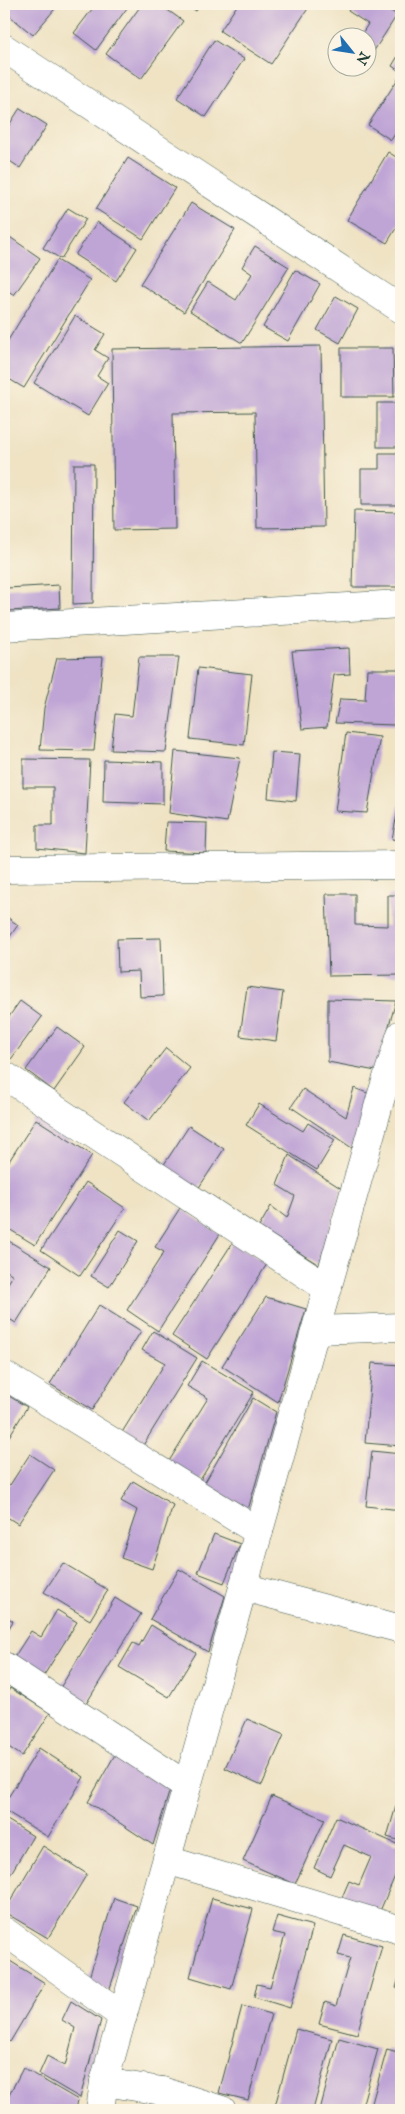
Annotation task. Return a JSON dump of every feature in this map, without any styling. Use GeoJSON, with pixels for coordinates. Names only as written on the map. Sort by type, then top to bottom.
{"type":"FeatureCollection","features":[{"type":"Feature","properties":{"kind":"street"},"geometry":{"type":"LineString","coordinates":[[4,48],[401,309]]}},
{"type":"Feature","properties":{"kind":"street"},"geometry":{"type":"LineString","coordinates":[[4,627],[401,604]]}},
{"type":"Feature","properties":{"kind":"street"},"geometry":{"type":"LineString","coordinates":[[6,870],[401,865]]}},
{"type":"Feature","properties":{"kind":"street"},"geometry":{"type":"LineString","coordinates":[[100,2110],[104,2082],[122,2016],[328,1288],[391,1096],[401,1034]]}},
{"type":"Feature","properties":{"kind":"street"},"geometry":{"type":"LineString","coordinates":[[4,1075],[328,1288]]}},
{"type":"Feature","properties":{"kind":"street"},"geometry":{"type":"LineString","coordinates":[[316,1330],[401,1326]]}},
{"type":"Feature","properties":{"kind":"street"},"geometry":{"type":"LineString","coordinates":[[4,1375],[259,1532]]}},
{"type":"Feature","properties":{"kind":"street"},"geometry":{"type":"LineString","coordinates":[[243,1587],[401,1630]]}},
{"type":"Feature","properties":{"kind":"street"},"geometry":{"type":"LineString","coordinates":[[4,1666],[187,1786]]}},
{"type":"Feature","properties":{"kind":"street"},"geometry":{"type":"LineString","coordinates":[[166,1860],[401,1930]]}},
{"type":"Feature","properties":{"kind":"street"},"geometry":{"type":"LineString","coordinates":[[4,1931],[122,2016]]}},
{"type":"Feature","properties":{"kind":"street"},"geometry":{"type":"LineString","coordinates":[[104,2082],[170,2101],[222,2110]]}},
{"type":"Feature","properties":{"kind":"building"},"geometry":{"type":"Polygon","coordinates":[[[5,4],[59,4],[33,35],[4,11],[5,4]]]}},
{"type":"Feature","properties":{"kind":"building"},"geometry":{"type":"Polygon","coordinates":[[[96,4],[130,4],[96,50],[74,33],[96,4]]]}},
{"type":"Feature","properties":{"kind":"building"},"geometry":{"type":"Polygon","coordinates":[[[142,4],[159,4],[183,21],[141,79],[106,54],[142,4]]]}},
{"type":"Feature","properties":{"kind":"building"},"geometry":{"type":"Polygon","coordinates":[[[186,4],[201,4],[196,11],[186,4]]]}},
{"type":"Feature","properties":{"kind":"building"},"geometry":{"type":"Polygon","coordinates":[[[238,4],[311,4],[271,64],[220,31],[238,4]]]}},
{"type":"Feature","properties":{"kind":"building"},"geometry":{"type":"Polygon","coordinates":[[[352,4],[380,4],[397,15],[378,44],[378,28],[365,28],[368,24],[348,11],[352,4]]]}},
{"type":"Feature","properties":{"kind":"building"},"geometry":{"type":"Polygon","coordinates":[[[214,40],[244,59],[206,117],[177,98],[214,40]]]}},
{"type":"Feature","properties":{"kind":"building"},"geometry":{"type":"Polygon","coordinates":[[[401,51],[401,72],[392,66],[401,51]]]}},
{"type":"Feature","properties":{"kind":"building"},"geometry":{"type":"Polygon","coordinates":[[[401,74],[401,125],[391,140],[368,125],[401,74]]]}},
{"type":"Feature","properties":{"kind":"building"},"geometry":{"type":"Polygon","coordinates":[[[20,108],[47,125],[20,168],[4,157],[4,133],[20,108]]]}},
{"type":"Feature","properties":{"kind":"building"},"geometry":{"type":"Polygon","coordinates":[[[388,152],[401,160],[401,220],[387,243],[347,220],[388,152]]]}},
{"type":"Feature","properties":{"kind":"building"},"geometry":{"type":"Polygon","coordinates":[[[128,158],[175,188],[143,239],[96,209],[128,158]]]}},
{"type":"Feature","properties":{"kind":"building"},"geometry":{"type":"Polygon","coordinates":[[[191,203],[235,230],[184,312],[140,284],[191,203]]]}},
{"type":"Feature","properties":{"kind":"building"},"geometry":{"type":"Polygon","coordinates":[[[68,208],[86,219],[61,259],[43,248],[68,208]]]}},
{"type":"Feature","properties":{"kind":"building"},"geometry":{"type":"Polygon","coordinates":[[[97,222],[137,248],[116,281],[75,255],[97,222]]]}},
{"type":"Feature","properties":{"kind":"building"},"geometry":{"type":"Polygon","coordinates":[[[4,233],[40,258],[14,295],[4,288],[4,233]]]}},
{"type":"Feature","properties":{"kind":"building"},"geometry":{"type":"Polygon","coordinates":[[[255,246],[289,267],[242,343],[190,311],[208,282],[236,300],[252,274],[242,267],[255,246]]]}},
{"type":"Feature","properties":{"kind":"building"},"geometry":{"type":"Polygon","coordinates":[[[57,260],[90,280],[24,388],[4,376],[4,347],[57,260]]]}},
{"type":"Feature","properties":{"kind":"building"},"geometry":{"type":"Polygon","coordinates":[[[295,270],[320,284],[288,341],[263,327],[295,270]]]}},
{"type":"Feature","properties":{"kind":"building"},"geometry":{"type":"Polygon","coordinates":[[[336,296],[358,309],[340,343],[317,330],[336,296]]]}},
{"type":"Feature","properties":{"kind":"building"},"geometry":{"type":"Polygon","coordinates":[[[75,316],[105,334],[95,350],[108,358],[97,376],[108,383],[88,416],[34,383],[75,316]]]}},
{"type":"Feature","properties":{"kind":"building"},"geometry":{"type":"Polygon","coordinates":[[[321,346],[324,527],[257,528],[255,412],[173,413],[175,529],[114,530],[112,349],[321,346]]]}},
{"type":"Feature","properties":{"kind":"building"},"geometry":{"type":"Polygon","coordinates":[[[341,348],[393,348],[394,397],[341,397],[341,348]]]}},
{"type":"Feature","properties":{"kind":"building"},"geometry":{"type":"Polygon","coordinates":[[[377,403],[401,403],[401,447],[377,447],[377,403]]]}},
{"type":"Feature","properties":{"kind":"building"},"geometry":{"type":"Polygon","coordinates":[[[379,453],[401,453],[401,505],[361,505],[361,469],[379,469],[379,453]]]}},
{"type":"Feature","properties":{"kind":"building"},"geometry":{"type":"Polygon","coordinates":[[[74,464],[94,464],[93,603],[73,604],[74,464]]]}},
{"type":"Feature","properties":{"kind":"building"},"geometry":{"type":"Polygon","coordinates":[[[354,511],[401,512],[401,587],[352,587],[354,511]]]}},
{"type":"Feature","properties":{"kind":"building"},"geometry":{"type":"Polygon","coordinates":[[[59,585],[60,608],[8,611],[7,588],[59,585]]]}},
{"type":"Feature","properties":{"kind":"building"},"geometry":{"type":"Polygon","coordinates":[[[349,648],[350,674],[334,675],[327,727],[302,729],[292,651],[349,648]]]}},
{"type":"Feature","properties":{"kind":"building"},"geometry":{"type":"Polygon","coordinates":[[[103,657],[94,751],[40,750],[44,708],[57,658],[103,657]]]}},
{"type":"Feature","properties":{"kind":"building"},"geometry":{"type":"Polygon","coordinates":[[[139,657],[179,657],[166,752],[111,750],[115,714],[132,716],[139,657]]]}},
{"type":"Feature","properties":{"kind":"building"},"geometry":{"type":"Polygon","coordinates":[[[198,668],[252,674],[244,745],[190,739],[198,668]]]}},
{"type":"Feature","properties":{"kind":"building"},"geometry":{"type":"Polygon","coordinates":[[[367,669],[401,669],[401,692],[395,725],[335,723],[340,699],[365,700],[367,669]]]}},
{"type":"Feature","properties":{"kind":"building"},"geometry":{"type":"Polygon","coordinates":[[[346,733],[380,737],[367,813],[335,811],[346,733]]]}},
{"type":"Feature","properties":{"kind":"building"},"geometry":{"type":"Polygon","coordinates":[[[175,751],[240,758],[227,822],[169,813],[175,751]]]}},
{"type":"Feature","properties":{"kind":"building"},"geometry":{"type":"Polygon","coordinates":[[[272,752],[300,754],[296,801],[268,798],[272,752]]]}},
{"type":"Feature","properties":{"kind":"building"},"geometry":{"type":"Polygon","coordinates":[[[23,759],[90,760],[85,853],[37,848],[37,825],[53,825],[53,787],[23,787],[23,759]]]}},
{"type":"Feature","properties":{"kind":"building"},"geometry":{"type":"Polygon","coordinates":[[[104,760],[163,762],[163,804],[103,802],[104,760]]]}},
{"type":"Feature","properties":{"kind":"building"},"geometry":{"type":"Polygon","coordinates":[[[401,799],[401,841],[392,839],[401,799]]]}},
{"type":"Feature","properties":{"kind":"building"},"geometry":{"type":"Polygon","coordinates":[[[166,822],[207,823],[206,853],[164,851],[166,822]]]}},
{"type":"Feature","properties":{"kind":"building"},"geometry":{"type":"Polygon","coordinates":[[[326,894],[355,894],[355,925],[388,926],[388,895],[401,895],[401,975],[329,976],[326,894]]]}},
{"type":"Feature","properties":{"kind":"building"},"geometry":{"type":"Polygon","coordinates":[[[4,915],[18,925],[4,945],[4,915]]]}},
{"type":"Feature","properties":{"kind":"building"},"geometry":{"type":"Polygon","coordinates":[[[161,938],[163,996],[140,997],[139,971],[118,972],[117,939],[161,938]]]}},
{"type":"Feature","properties":{"kind":"building"},"geometry":{"type":"Polygon","coordinates":[[[247,987],[283,992],[276,1041],[240,1036],[247,987]]]}},
{"type":"Feature","properties":{"kind":"building"},"geometry":{"type":"Polygon","coordinates":[[[328,999],[396,1001],[376,1071],[328,1062],[328,999]]]}},
{"type":"Feature","properties":{"kind":"building"},"geometry":{"type":"Polygon","coordinates":[[[20,1001],[42,1017],[6,1066],[4,1065],[4,1019],[6,1021],[20,1001]]]}},
{"type":"Feature","properties":{"kind":"building"},"geometry":{"type":"Polygon","coordinates":[[[57,1027],[85,1047],[54,1091],[26,1070],[57,1027]]]}},
{"type":"Feature","properties":{"kind":"building"},"geometry":{"type":"Polygon","coordinates":[[[166,1048],[190,1068],[149,1121],[124,1102],[166,1048]]]}},
{"type":"Feature","properties":{"kind":"building"},"geometry":{"type":"Polygon","coordinates":[[[354,1088],[370,1094],[352,1148],[291,1107],[303,1089],[346,1117],[354,1088]]]}},
{"type":"Feature","properties":{"kind":"building"},"geometry":{"type":"Polygon","coordinates":[[[259,1104],[303,1131],[308,1123],[335,1140],[317,1170],[246,1125],[259,1104]]]}},
{"type":"Feature","properties":{"kind":"building"},"geometry":{"type":"Polygon","coordinates":[[[36,1119],[92,1155],[35,1245],[4,1226],[4,1169],[36,1119]]]}},
{"type":"Feature","properties":{"kind":"building"},"geometry":{"type":"Polygon","coordinates":[[[189,1126],[224,1149],[198,1189],[163,1166],[189,1126]]]}},
{"type":"Feature","properties":{"kind":"building"},"geometry":{"type":"Polygon","coordinates":[[[289,1155],[342,1189],[319,1265],[259,1227],[271,1206],[287,1218],[295,1196],[277,1185],[289,1155]]]}},
{"type":"Feature","properties":{"kind":"building"},"geometry":{"type":"Polygon","coordinates":[[[86,1182],[125,1208],[80,1276],[41,1250],[86,1182]]]}},
{"type":"Feature","properties":{"kind":"building"},"geometry":{"type":"Polygon","coordinates":[[[180,1208],[220,1234],[158,1331],[127,1310],[164,1252],[155,1247],[180,1208]]]}},
{"type":"Feature","properties":{"kind":"building"},"geometry":{"type":"Polygon","coordinates":[[[120,1230],[138,1241],[109,1287],[91,1276],[120,1230]]]}},
{"type":"Feature","properties":{"kind":"building"},"geometry":{"type":"Polygon","coordinates":[[[4,1238],[51,1267],[16,1323],[4,1316],[4,1290],[13,1275],[4,1269],[4,1238]]]}},
{"type":"Feature","properties":{"kind":"building"},"geometry":{"type":"Polygon","coordinates":[[[233,1242],[267,1264],[207,1359],[172,1336],[233,1242]]]}},
{"type":"Feature","properties":{"kind":"building"},"geometry":{"type":"Polygon","coordinates":[[[266,1297],[306,1309],[278,1402],[222,1366],[266,1297]]]}},
{"type":"Feature","properties":{"kind":"building"},"geometry":{"type":"Polygon","coordinates":[[[99,1305],[141,1331],[92,1410],[50,1384],[99,1305]]]}},
{"type":"Feature","properties":{"kind":"building"},"geometry":{"type":"Polygon","coordinates":[[[153,1331],[197,1358],[142,1447],[121,1434],[165,1363],[142,1350],[153,1331]]]}},
{"type":"Feature","properties":{"kind":"building"},"geometry":{"type":"Polygon","coordinates":[[[202,1361],[254,1392],[197,1485],[166,1466],[208,1398],[187,1386],[202,1361]]]}},
{"type":"Feature","properties":{"kind":"building"},"geometry":{"type":"Polygon","coordinates":[[[372,1363],[401,1365],[401,1446],[365,1443],[372,1363]]]}},
{"type":"Feature","properties":{"kind":"building"},"geometry":{"type":"Polygon","coordinates":[[[4,1393],[27,1407],[4,1445],[4,1393]]]}},
{"type":"Feature","properties":{"kind":"building"},"geometry":{"type":"Polygon","coordinates":[[[253,1398],[276,1412],[248,1510],[204,1484],[253,1398]]]}},
{"type":"Feature","properties":{"kind":"building"},"geometry":{"type":"Polygon","coordinates":[[[372,1451],[401,1454],[401,1510],[366,1506],[372,1451]]]}},
{"type":"Feature","properties":{"kind":"building"},"geometry":{"type":"Polygon","coordinates":[[[30,1454],[54,1470],[18,1524],[4,1515],[4,1481],[10,1485],[30,1454]]]}},
{"type":"Feature","properties":{"kind":"building"},"geometry":{"type":"Polygon","coordinates":[[[133,1481],[173,1505],[152,1569],[121,1558],[137,1510],[121,1501],[133,1481]]]}},
{"type":"Feature","properties":{"kind":"building"},"geometry":{"type":"Polygon","coordinates":[[[214,1534],[240,1544],[224,1583],[198,1573],[214,1534]]]}},
{"type":"Feature","properties":{"kind":"building"},"geometry":{"type":"Polygon","coordinates":[[[63,1563],[108,1590],[90,1620],[44,1592],[63,1563]]]}},
{"type":"Feature","properties":{"kind":"building"},"geometry":{"type":"Polygon","coordinates":[[[179,1569],[225,1596],[208,1652],[150,1619],[179,1569]]]}},
{"type":"Feature","properties":{"kind":"building"},"geometry":{"type":"Polygon","coordinates":[[[115,1598],[141,1614],[86,1704],[60,1688],[115,1598]]]}},
{"type":"Feature","properties":{"kind":"building"},"geometry":{"type":"Polygon","coordinates":[[[57,1610],[77,1622],[41,1680],[11,1662],[31,1631],[41,1637],[57,1610]]]}},
{"type":"Feature","properties":{"kind":"building"},"geometry":{"type":"Polygon","coordinates":[[[4,1615],[13,1621],[4,1637],[4,1615]]]}},
{"type":"Feature","properties":{"kind":"building"},"geometry":{"type":"Polygon","coordinates":[[[151,1625],[196,1653],[169,1697],[119,1667],[133,1643],[139,1646],[151,1625]]]}},
{"type":"Feature","properties":{"kind":"building"},"geometry":{"type":"Polygon","coordinates":[[[10,1688],[50,1713],[22,1756],[4,1744],[4,1698],[10,1688]]]}},
{"type":"Feature","properties":{"kind":"building"},"geometry":{"type":"Polygon","coordinates":[[[247,1719],[284,1735],[262,1785],[225,1768],[247,1719]]]}},
{"type":"Feature","properties":{"kind":"building"},"geometry":{"type":"Polygon","coordinates":[[[39,1748],[84,1777],[48,1837],[4,1810],[4,1804],[39,1748]]]}},
{"type":"Feature","properties":{"kind":"building"},"geometry":{"type":"Polygon","coordinates":[[[117,1751],[171,1786],[153,1845],[88,1802],[117,1751]]]}},
{"type":"Feature","properties":{"kind":"building"},"geometry":{"type":"Polygon","coordinates":[[[272,1796],[325,1819],[295,1884],[243,1861],[272,1796]]]}},
{"type":"Feature","properties":{"kind":"building"},"geometry":{"type":"Polygon","coordinates":[[[396,1806],[401,1808],[401,1841],[387,1837],[396,1806]]]}},
{"type":"Feature","properties":{"kind":"building"},"geometry":{"type":"Polygon","coordinates":[[[336,1817],[401,1846],[401,1862],[377,1918],[340,1902],[349,1881],[359,1885],[371,1857],[344,1845],[330,1876],[314,1868],[336,1817]]]}},
{"type":"Feature","properties":{"kind":"building"},"geometry":{"type":"Polygon","coordinates":[[[4,1818],[33,1836],[4,1885],[4,1818]]]}},
{"type":"Feature","properties":{"kind":"building"},"geometry":{"type":"Polygon","coordinates":[[[43,1846],[87,1874],[48,1938],[4,1912],[43,1846]]]}},
{"type":"Feature","properties":{"kind":"building"},"geometry":{"type":"Polygon","coordinates":[[[114,1898],[137,1906],[109,1991],[87,1984],[114,1898]]]}},
{"type":"Feature","properties":{"kind":"building"},"geometry":{"type":"Polygon","coordinates":[[[212,1898],[253,1909],[231,1989],[190,1977],[212,1898]]]}},
{"type":"Feature","properties":{"kind":"building"},"geometry":{"type":"Polygon","coordinates":[[[277,1916],[313,1926],[290,2008],[254,1997],[257,1984],[270,1987],[285,1935],[272,1932],[277,1916]]]}},
{"type":"Feature","properties":{"kind":"building"},"geometry":{"type":"Polygon","coordinates":[[[344,1935],[382,1946],[357,2034],[319,2024],[325,2002],[336,2006],[350,1958],[338,1955],[344,1935]]]}},
{"type":"Feature","properties":{"kind":"building"},"geometry":{"type":"Polygon","coordinates":[[[10,1961],[45,1983],[10,2042],[4,2038],[4,1971],[10,1961]]]}},
{"type":"Feature","properties":{"kind":"building"},"geometry":{"type":"Polygon","coordinates":[[[401,1970],[401,1990],[396,1988],[401,1970]]]}},
{"type":"Feature","properties":{"kind":"building"},"geometry":{"type":"Polygon","coordinates":[[[71,2001],[101,2020],[80,2098],[39,2074],[47,2056],[65,2066],[75,2028],[62,2020],[71,2001]]]}},
{"type":"Feature","properties":{"kind":"building"},"geometry":{"type":"Polygon","coordinates":[[[242,2006],[271,2014],[248,2100],[219,2093],[242,2006]]]}},
{"type":"Feature","properties":{"kind":"building"},"geometry":{"type":"Polygon","coordinates":[[[296,2029],[332,2039],[313,2110],[290,2110],[275,2106],[296,2029]]]}},
{"type":"Feature","properties":{"kind":"building"},"geometry":{"type":"Polygon","coordinates":[[[339,2038],[378,2049],[361,2110],[320,2110],[339,2038]]]}},
{"type":"Feature","properties":{"kind":"building"},"geometry":{"type":"Polygon","coordinates":[[[387,2049],[401,2053],[401,2110],[370,2110],[387,2049]]]}},
{"type":"Feature","properties":{"kind":"building"},"geometry":{"type":"Polygon","coordinates":[[[23,2068],[78,2100],[76,2110],[4,2110],[4,2105],[23,2068]]]}}]}
